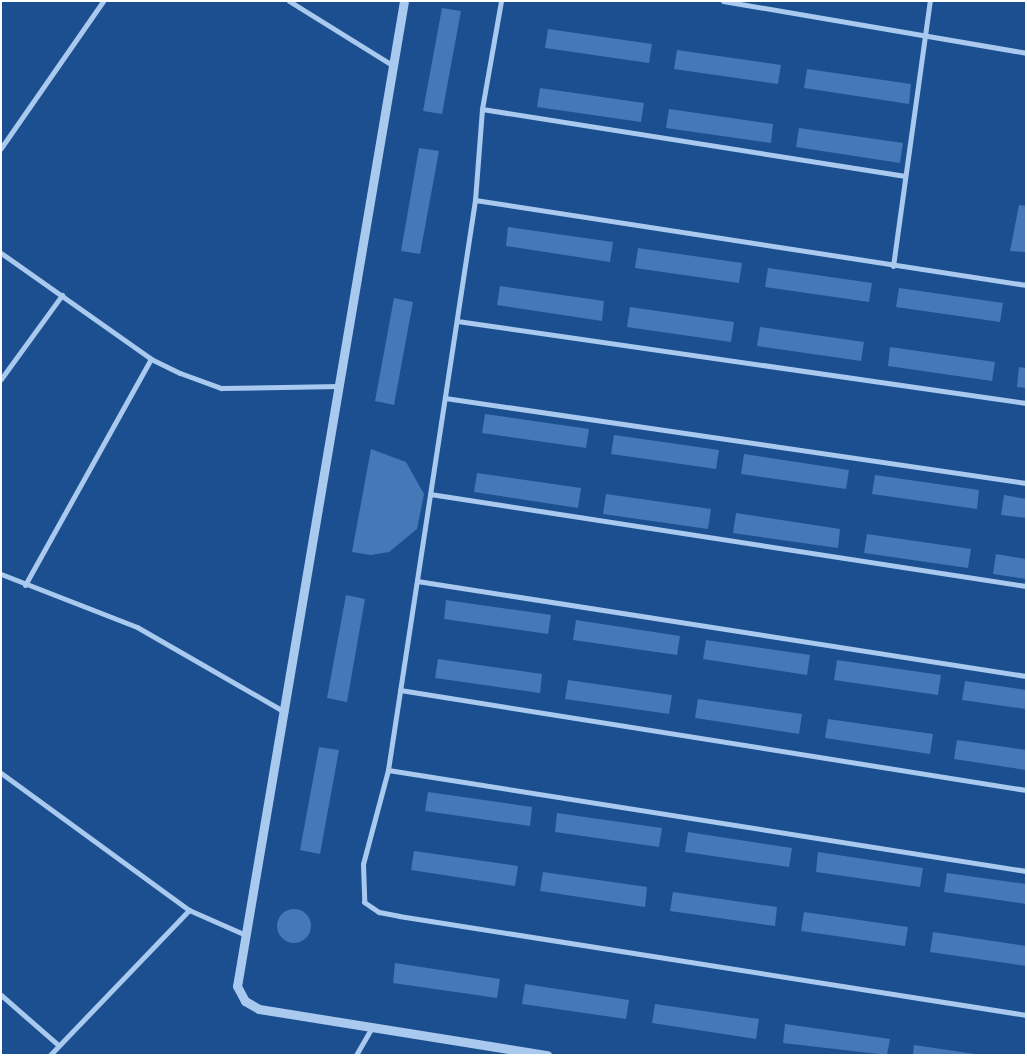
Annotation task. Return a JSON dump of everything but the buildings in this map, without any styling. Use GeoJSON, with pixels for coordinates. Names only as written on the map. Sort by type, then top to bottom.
{"type":"FeatureCollection","features":[{"type":"Feature","properties":{"kind":"street"},"geometry":{"type":"LineString","coordinates":[[1,148],[103,1]]}},
{"type":"Feature","properties":{"kind":"street"},"geometry":{"type":"LineString","coordinates":[[288,1],[394,66]]}},
{"type":"Feature","properties":{"kind":"street"},"geometry":{"type":"LineString","coordinates":[[404,1],[285,712],[237,986],[245,1001],[260,1009],[373,1025],[525,1053],[547,1055]]}},
{"type":"Feature","properties":{"kind":"street"},"geometry":{"type":"LineString","coordinates":[[501,1],[482,109],[476,200],[388,770],[360,886],[364,902],[379,912],[1026,1015]]}},
{"type":"Feature","properties":{"kind":"street"},"geometry":{"type":"LineString","coordinates":[[723,1],[1026,53]]}},
{"type":"Feature","properties":{"kind":"street"},"geometry":{"type":"LineString","coordinates":[[893,266],[904,176],[930,1]]}},
{"type":"Feature","properties":{"kind":"street"},"geometry":{"type":"LineString","coordinates":[[482,109],[904,176]]}},
{"type":"Feature","properties":{"kind":"street"},"geometry":{"type":"LineString","coordinates":[[476,200],[893,266],[1026,285]]}},
{"type":"Feature","properties":{"kind":"street"},"geometry":{"type":"LineString","coordinates":[[1,253],[151,359],[221,388],[340,386]]}},
{"type":"Feature","properties":{"kind":"street"},"geometry":{"type":"LineString","coordinates":[[1,379],[62,295]]}},
{"type":"Feature","properties":{"kind":"street"},"geometry":{"type":"LineString","coordinates":[[457,322],[1026,403]]}},
{"type":"Feature","properties":{"kind":"street"},"geometry":{"type":"LineString","coordinates":[[25,585],[151,359]]}},
{"type":"Feature","properties":{"kind":"street"},"geometry":{"type":"LineString","coordinates":[[445,398],[1026,483]]}},
{"type":"Feature","properties":{"kind":"street"},"geometry":{"type":"LineString","coordinates":[[430,494],[1026,586]]}},
{"type":"Feature","properties":{"kind":"street"},"geometry":{"type":"LineString","coordinates":[[1,574],[25,585],[130,623],[285,712]]}},
{"type":"Feature","properties":{"kind":"street"},"geometry":{"type":"LineString","coordinates":[[417,580],[1026,676]]}},
{"type":"Feature","properties":{"kind":"street"},"geometry":{"type":"LineString","coordinates":[[400,690],[1026,790]]}},
{"type":"Feature","properties":{"kind":"street"},"geometry":{"type":"LineString","coordinates":[[388,770],[1026,871]]}},
{"type":"Feature","properties":{"kind":"street"},"geometry":{"type":"LineString","coordinates":[[1,773],[189,910],[247,936]]}},
{"type":"Feature","properties":{"kind":"street"},"geometry":{"type":"LineString","coordinates":[[50,1055],[57,1044],[189,910]]}},
{"type":"Feature","properties":{"kind":"street"},"geometry":{"type":"LineString","coordinates":[[1,994],[57,1044]]}},
{"type":"Feature","properties":{"kind":"street"},"geometry":{"type":"LineString","coordinates":[[356,1055],[373,1025]]}}]}
